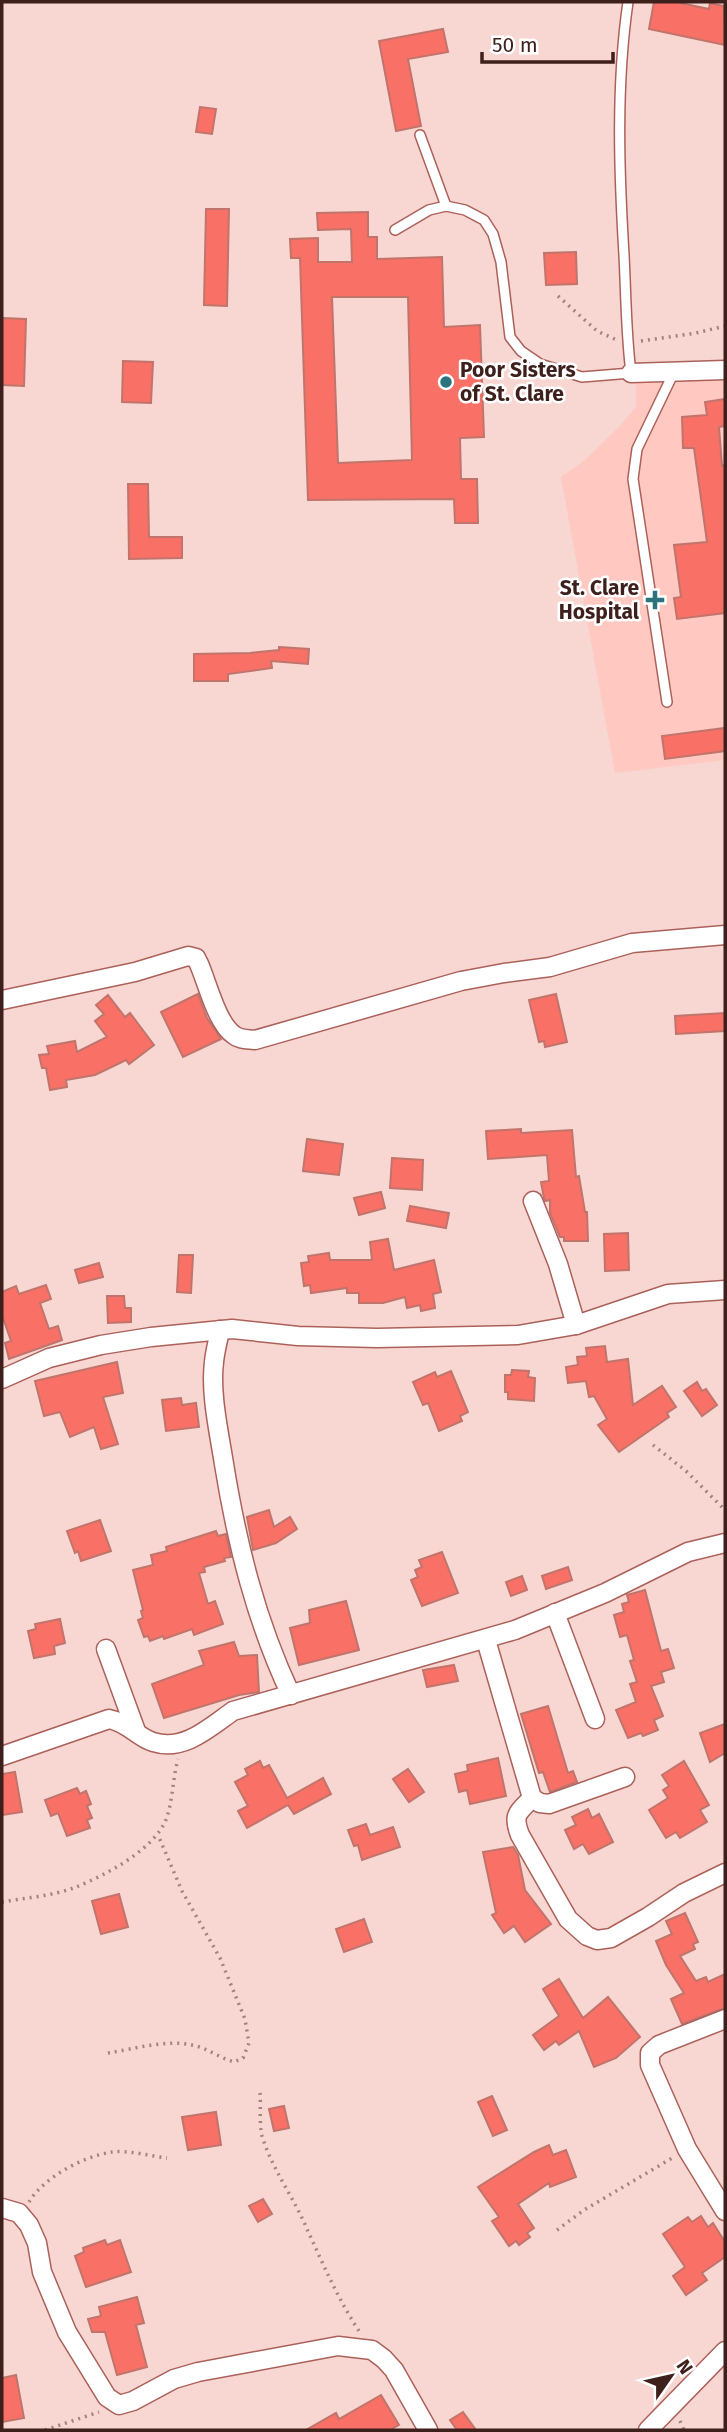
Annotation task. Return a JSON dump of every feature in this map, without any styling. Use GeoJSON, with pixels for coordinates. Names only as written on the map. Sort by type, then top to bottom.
{"type":"FeatureCollection","features":[{"type":"Feature","properties":{"kind":"street"},"geometry":{"type":"LineString","coordinates":[[631,373],[725,370]]}},
{"type":"Feature","properties":{"kind":"street"},"geometry":{"type":"LineString","coordinates":[[2,999],[135,972],[188,956],[196,958],[228,1031],[236,1037],[256,1040],[452,983],[550,967],[632,943],[725,935]]}},
{"type":"Feature","properties":{"kind":"street"},"geometry":{"type":"LineString","coordinates":[[533,1201],[558,1264],[576,1325]]}},
{"type":"Feature","properties":{"kind":"street"},"geometry":{"type":"LineString","coordinates":[[2,1379],[49,1358],[101,1345],[151,1337],[232,1329],[298,1336],[377,1338],[518,1335],[576,1325],[668,1294],[725,1290]]}},
{"type":"Feature","properties":{"kind":"street"},"geometry":{"type":"LineString","coordinates":[[220,1330],[213,1363],[216,1412],[232,1511],[257,1609],[291,1695]]}},
{"type":"Feature","properties":{"kind":"street"},"geometry":{"type":"LineString","coordinates":[[2,1756],[110,1719],[123,1721],[153,1742],[182,1743],[198,1736],[233,1711],[486,1640],[605,1593],[688,1552],[725,1543]]}},
{"type":"Feature","properties":{"kind":"street"},"geometry":{"type":"LineString","coordinates":[[555,1613],[595,1719]]}},
{"type":"Feature","properties":{"kind":"street"},"geometry":{"type":"LineString","coordinates":[[486,1640],[532,1798],[549,1804],[625,1777]]}},
{"type":"Feature","properties":{"kind":"street"},"geometry":{"type":"LineString","coordinates":[[106,1649],[136,1732]]}},
{"type":"Feature","properties":{"kind":"street"},"geometry":{"type":"LineString","coordinates":[[532,1798],[517,1814],[515,1821],[520,1835],[568,1919],[587,1936],[597,1940],[611,1938],[725,1873]]}},
{"type":"Feature","properties":{"kind":"street"},"geometry":{"type":"LineString","coordinates":[[725,2019],[659,2045],[650,2053],[650,2065],[655,2078],[687,2149],[725,2211]]}},
{"type":"Feature","properties":{"kind":"street"},"geometry":{"type":"LineString","coordinates":[[2,2208],[19,2213],[29,2225],[37,2243],[42,2272],[67,2332],[107,2397],[119,2405],[133,2401],[174,2379],[198,2372],[338,2346],[372,2350],[394,2370],[428,2430]]}},
{"type":"Feature","properties":{"kind":"street"},"geometry":{"type":"LineString","coordinates":[[648,2430],[725,2351]]}},
{"type":"Feature","properties":{"kind":"lane"},"geometry":{"type":"LineString","coordinates":[[395,230],[429,210],[446,206],[484,220],[493,234],[501,262],[510,337],[521,351],[540,364],[582,377],[631,373],[627,343],[620,168],[622,65],[628,2]]}},
{"type":"Feature","properties":{"kind":"lane"},"geometry":{"type":"LineString","coordinates":[[420,135],[446,206]]}},
{"type":"Feature","properties":{"kind":"lane"},"geometry":{"type":"LineString","coordinates":[[667,702],[633,479],[636,449],[674,372]]}},
{"type":"Feature","properties":{"kind":"path"},"geometry":{"type":"LineString","coordinates":[[558,296],[597,331],[627,343],[725,326]]}},
{"type":"Feature","properties":{"kind":"path"},"geometry":{"type":"LineString","coordinates":[[653,1445],[685,1471],[725,1510]]}},
{"type":"Feature","properties":{"kind":"path"},"geometry":{"type":"LineString","coordinates":[[2,1902],[75,1887],[142,1851],[158,1835],[167,1816],[172,1781],[182,1743]]}},
{"type":"Feature","properties":{"kind":"path"},"geometry":{"type":"LineString","coordinates":[[108,2053],[169,2045],[193,2045],[234,2062],[243,2058],[249,2043],[244,2019],[220,1958],[181,1891],[158,1835]]}},
{"type":"Feature","properties":{"kind":"path"},"geometry":{"type":"LineString","coordinates":[[260,2093],[262,2135],[277,2170],[345,2310],[372,2350]]}},
{"type":"Feature","properties":{"kind":"path"},"geometry":{"type":"LineString","coordinates":[[557,2230],[637,2177],[687,2149]]}},
{"type":"Feature","properties":{"kind":"path"},"geometry":{"type":"LineString","coordinates":[[21,2216],[35,2193],[60,2174],[95,2156],[115,2152],[167,2158]]}},
{"type":"Feature","properties":{"kind":"path"},"geometry":{"type":"LineString","coordinates":[[45,2430],[119,2405]]}},
{"type":"Feature","properties":{"kind":"shaded area","name":"St. Clare Hospital"},"geometry":{"type":"Polygon","coordinates":[[[725,379],[725,760],[615,773],[561,477],[584,461],[636,407],[636,381],[725,379]]]}},
{"type":"Feature","properties":{"kind":"building"},"geometry":{"type":"Polygon","coordinates":[[[654,2],[676,2],[709,9],[710,3],[724,6],[725,45],[649,29],[654,2]]]}},
{"type":"Feature","properties":{"kind":"building"},"geometry":{"type":"Polygon","coordinates":[[[443,29],[448,52],[408,59],[421,126],[396,131],[379,41],[443,29]]]}},
{"type":"Feature","properties":{"kind":"building"},"geometry":{"type":"Polygon","coordinates":[[[200,107],[216,109],[212,134],[196,132],[200,107]]]}},
{"type":"Feature","properties":{"kind":"building"},"geometry":{"type":"Polygon","coordinates":[[[206,209],[229,209],[227,306],[204,305],[206,209]]]}},
{"type":"Feature","properties":{"kind":"building","name":"Poor Sisters of St. Clare"},"geometry":{"type":"Polygon","coordinates":[[[368,212],[368,237],[377,237],[377,259],[442,257],[444,327],[480,325],[484,437],[460,438],[461,479],[477,479],[478,523],[455,523],[454,499],[308,500],[300,258],[291,258],[290,239],[318,238],[318,262],[352,262],[351,229],[318,230],[317,213],[368,212]],[[332,297],[338,463],[412,460],[408,297],[332,297]]]}},
{"type":"Feature","properties":{"kind":"building"},"geometry":{"type":"Polygon","coordinates":[[[576,252],[577,284],[546,285],[544,253],[576,252]]]}},
{"type":"Feature","properties":{"kind":"building"},"geometry":{"type":"Polygon","coordinates":[[[2,318],[26,319],[24,386],[2,385],[2,318]]]}},
{"type":"Feature","properties":{"kind":"building"},"geometry":{"type":"Polygon","coordinates":[[[123,361],[153,362],[151,403],[122,402],[123,361]]]}},
{"type":"Feature","properties":{"kind":"building"},"geometry":{"type":"Polygon","coordinates":[[[725,399],[725,426],[719,427],[722,466],[725,465],[725,613],[677,619],[674,598],[681,597],[674,545],[707,542],[694,448],[683,448],[682,417],[707,415],[705,402],[725,399]]]}},
{"type":"Feature","properties":{"kind":"building"},"geometry":{"type":"Polygon","coordinates":[[[128,484],[148,484],[149,537],[182,537],[182,558],[129,559],[128,484]]]}},
{"type":"Feature","properties":{"kind":"building"},"geometry":{"type":"Polygon","coordinates":[[[279,647],[309,649],[308,664],[271,661],[272,668],[228,674],[228,681],[194,681],[194,654],[250,653],[279,650],[279,647]]]}},
{"type":"Feature","properties":{"kind":"building"},"geometry":{"type":"Polygon","coordinates":[[[725,728],[725,751],[665,759],[662,736],[725,728]]]}},
{"type":"Feature","properties":{"kind":"building"},"geometry":{"type":"Polygon","coordinates":[[[198,994],[207,1018],[221,1039],[183,1057],[161,1012],[198,994]]]}},
{"type":"Feature","properties":{"kind":"building"},"geometry":{"type":"Polygon","coordinates":[[[556,994],[567,1042],[545,1047],[544,1041],[539,1042],[529,1000],[556,994]]]}},
{"type":"Feature","properties":{"kind":"building"},"geometry":{"type":"Polygon","coordinates":[[[108,995],[125,1017],[130,1013],[154,1045],[129,1064],[126,1060],[95,1075],[66,1080],[67,1087],[50,1090],[46,1068],[42,1068],[39,1055],[49,1054],[47,1046],[75,1041],[77,1052],[107,1037],[95,1021],[104,1014],[96,1005],[108,995]]]}},
{"type":"Feature","properties":{"kind":"building"},"geometry":{"type":"Polygon","coordinates":[[[725,1013],[725,1031],[676,1034],[675,1016],[725,1013]]]}},
{"type":"Feature","properties":{"kind":"building"},"geometry":{"type":"Polygon","coordinates":[[[521,1129],[521,1133],[572,1130],[576,1177],[579,1176],[587,1212],[588,1241],[564,1241],[564,1237],[560,1237],[550,1213],[550,1200],[545,1201],[541,1182],[549,1181],[547,1155],[488,1159],[486,1131],[521,1129]]]}},
{"type":"Feature","properties":{"kind":"building"},"geometry":{"type":"Polygon","coordinates":[[[307,1139],[343,1144],[339,1175],[303,1171],[307,1139]]]}},
{"type":"Feature","properties":{"kind":"building"},"geometry":{"type":"Polygon","coordinates":[[[392,1158],[423,1160],[422,1190],[390,1188],[392,1158]]]}},
{"type":"Feature","properties":{"kind":"building"},"geometry":{"type":"Polygon","coordinates":[[[381,1192],[385,1208],[359,1215],[354,1198],[381,1192]]]}},
{"type":"Feature","properties":{"kind":"building"},"geometry":{"type":"Polygon","coordinates":[[[410,1206],[449,1213],[446,1228],[407,1221],[410,1206]]]}},
{"type":"Feature","properties":{"kind":"building"},"geometry":{"type":"Polygon","coordinates":[[[628,1233],[629,1270],[605,1271],[604,1234],[628,1233]]]}},
{"type":"Feature","properties":{"kind":"building"},"geometry":{"type":"Polygon","coordinates":[[[388,1239],[394,1270],[434,1260],[441,1292],[433,1294],[435,1308],[421,1311],[420,1305],[407,1308],[405,1297],[383,1303],[359,1303],[359,1293],[347,1293],[347,1288],[311,1293],[310,1285],[304,1286],[301,1263],[309,1262],[308,1256],[329,1253],[330,1260],[372,1260],[370,1242],[388,1239]]]}},
{"type":"Feature","properties":{"kind":"building"},"geometry":{"type":"Polygon","coordinates":[[[179,1255],[193,1255],[191,1293],[177,1292],[179,1255]]]}},
{"type":"Feature","properties":{"kind":"building"},"geometry":{"type":"Polygon","coordinates":[[[99,1263],[103,1277],[79,1283],[75,1270],[99,1263]]]}},
{"type":"Feature","properties":{"kind":"building"},"geometry":{"type":"Polygon","coordinates":[[[46,1285],[51,1299],[40,1303],[49,1329],[58,1326],[62,1340],[9,1359],[5,1343],[11,1341],[2,1315],[2,1292],[16,1286],[19,1294],[46,1285]]]}},
{"type":"Feature","properties":{"kind":"building"},"geometry":{"type":"Polygon","coordinates":[[[107,1296],[124,1296],[125,1308],[131,1308],[131,1322],[108,1323],[107,1296]]]}},
{"type":"Feature","properties":{"kind":"building"},"geometry":{"type":"Polygon","coordinates":[[[605,1346],[607,1362],[628,1359],[633,1405],[662,1386],[676,1407],[667,1413],[669,1417],[619,1452],[598,1425],[607,1419],[594,1396],[589,1397],[586,1381],[568,1383],[566,1367],[578,1365],[577,1357],[587,1356],[586,1348],[605,1346]]]}},
{"type":"Feature","properties":{"kind":"building"},"geometry":{"type":"Polygon","coordinates":[[[117,1362],[123,1393],[103,1397],[118,1444],[101,1449],[94,1427],[70,1437],[60,1412],[44,1416],[35,1381],[117,1362]]]}},
{"type":"Feature","properties":{"kind":"building"},"geometry":{"type":"Polygon","coordinates":[[[512,1370],[529,1371],[528,1377],[535,1378],[534,1401],[508,1399],[508,1392],[505,1392],[505,1375],[511,1375],[512,1370]]]}},
{"type":"Feature","properties":{"kind":"building"},"geometry":{"type":"Polygon","coordinates":[[[451,1371],[468,1412],[460,1416],[462,1421],[439,1431],[428,1403],[423,1405],[413,1382],[435,1372],[437,1377],[451,1371]]]}},
{"type":"Feature","properties":{"kind":"building"},"geometry":{"type":"Polygon","coordinates":[[[697,1382],[702,1391],[706,1389],[717,1405],[702,1416],[684,1391],[697,1382]]]}},
{"type":"Feature","properties":{"kind":"building"},"geometry":{"type":"Polygon","coordinates":[[[181,1398],[182,1405],[196,1403],[199,1427],[166,1431],[162,1400],[181,1398]]]}},
{"type":"Feature","properties":{"kind":"building"},"geometry":{"type":"Polygon","coordinates":[[[269,1510],[274,1527],[290,1517],[297,1529],[276,1543],[253,1550],[247,1517],[269,1510]]]}},
{"type":"Feature","properties":{"kind":"building"},"geometry":{"type":"Polygon","coordinates":[[[100,1520],[111,1551],[81,1561],[67,1531],[100,1520]]]}},
{"type":"Feature","properties":{"kind":"building"},"geometry":{"type":"Polygon","coordinates":[[[216,1531],[218,1536],[226,1534],[231,1557],[204,1567],[205,1572],[199,1573],[208,1604],[215,1601],[223,1624],[194,1635],[192,1629],[150,1641],[148,1636],[144,1637],[138,1620],[143,1618],[143,1610],[133,1570],[153,1565],[151,1555],[167,1551],[166,1547],[216,1531]]]}},
{"type":"Feature","properties":{"kind":"building"},"geometry":{"type":"Polygon","coordinates":[[[442,1552],[458,1593],[422,1606],[411,1580],[418,1577],[415,1570],[422,1567],[419,1560],[442,1552]]]}},
{"type":"Feature","properties":{"kind":"building"},"geometry":{"type":"Polygon","coordinates":[[[568,1567],[572,1580],[546,1589],[542,1576],[568,1567]]]}},
{"type":"Feature","properties":{"kind":"building"},"geometry":{"type":"Polygon","coordinates":[[[522,1576],[527,1590],[511,1596],[506,1582],[522,1576]]]}},
{"type":"Feature","properties":{"kind":"building"},"geometry":{"type":"Polygon","coordinates":[[[645,1590],[661,1651],[668,1649],[674,1668],[661,1672],[664,1682],[651,1686],[663,1716],[654,1720],[658,1730],[628,1738],[616,1710],[636,1702],[630,1684],[637,1682],[630,1661],[634,1660],[627,1635],[620,1637],[614,1615],[624,1612],[622,1604],[629,1602],[627,1595],[645,1590]]]}},
{"type":"Feature","properties":{"kind":"building"},"geometry":{"type":"Polygon","coordinates":[[[346,1601],[359,1650],[299,1665],[290,1628],[310,1623],[309,1610],[346,1601]]]}},
{"type":"Feature","properties":{"kind":"building"},"geometry":{"type":"Polygon","coordinates":[[[60,1619],[65,1643],[54,1646],[55,1654],[34,1658],[28,1631],[36,1629],[35,1624],[60,1619]]]}},
{"type":"Feature","properties":{"kind":"building"},"geometry":{"type":"Polygon","coordinates":[[[234,1642],[239,1656],[257,1655],[259,1692],[239,1695],[164,1718],[152,1684],[204,1665],[199,1651],[234,1642]]]}},
{"type":"Feature","properties":{"kind":"building"},"geometry":{"type":"Polygon","coordinates":[[[454,1665],[458,1681],[427,1687],[423,1670],[454,1665]]]}},
{"type":"Feature","properties":{"kind":"building"},"geometry":{"type":"Polygon","coordinates":[[[548,1706],[568,1773],[573,1771],[577,1782],[550,1792],[543,1772],[539,1773],[521,1714],[548,1706]]]}},
{"type":"Feature","properties":{"kind":"building"},"geometry":{"type":"Polygon","coordinates":[[[725,1724],[725,1753],[710,1762],[700,1733],[725,1724]]]}},
{"type":"Feature","properties":{"kind":"building"},"geometry":{"type":"Polygon","coordinates":[[[498,1758],[506,1796],[470,1804],[467,1790],[459,1792],[455,1774],[468,1771],[467,1765],[498,1758]]]}},
{"type":"Feature","properties":{"kind":"building"},"geometry":{"type":"Polygon","coordinates":[[[260,1761],[263,1768],[269,1765],[287,1798],[323,1778],[331,1794],[294,1814],[288,1805],[247,1828],[238,1811],[248,1806],[235,1782],[248,1775],[245,1769],[260,1761]]]}},
{"type":"Feature","properties":{"kind":"building"},"geometry":{"type":"Polygon","coordinates":[[[684,1761],[709,1805],[700,1810],[707,1822],[680,1838],[676,1832],[666,1838],[649,1810],[668,1798],[663,1790],[669,1786],[662,1775],[684,1761]]]}},
{"type":"Feature","properties":{"kind":"building"},"geometry":{"type":"Polygon","coordinates":[[[408,1769],[424,1792],[409,1802],[393,1779],[408,1769]]]}},
{"type":"Feature","properties":{"kind":"building"},"geometry":{"type":"Polygon","coordinates":[[[15,1772],[22,1812],[2,1815],[2,1774],[15,1772]]]}},
{"type":"Feature","properties":{"kind":"building"},"geometry":{"type":"Polygon","coordinates":[[[77,1788],[80,1794],[86,1791],[91,1804],[87,1806],[92,1818],[87,1820],[90,1828],[67,1836],[58,1813],[51,1816],[45,1800],[77,1788]]]}},
{"type":"Feature","properties":{"kind":"building"},"geometry":{"type":"Polygon","coordinates":[[[588,1809],[592,1818],[599,1814],[613,1842],[589,1854],[583,1844],[574,1849],[565,1830],[576,1825],[572,1817],[588,1809]]]}},
{"type":"Feature","properties":{"kind":"building"},"geometry":{"type":"Polygon","coordinates":[[[366,1824],[370,1835],[393,1827],[400,1847],[362,1860],[358,1845],[354,1846],[348,1830],[366,1824]]]}},
{"type":"Feature","properties":{"kind":"building"},"geometry":{"type":"Polygon","coordinates":[[[513,1847],[518,1855],[525,1890],[551,1924],[525,1942],[514,1926],[504,1933],[492,1915],[496,1913],[483,1852],[513,1847]]]}},
{"type":"Feature","properties":{"kind":"building"},"geometry":{"type":"Polygon","coordinates":[[[119,1894],[128,1927],[101,1934],[92,1901],[119,1894]]]}},
{"type":"Feature","properties":{"kind":"building"},"geometry":{"type":"Polygon","coordinates":[[[685,1913],[698,1942],[693,1944],[695,1949],[680,1956],[696,1981],[706,1977],[708,1982],[725,1974],[725,2008],[682,2024],[671,1999],[684,1993],[666,1965],[656,1941],[672,1934],[666,1921],[685,1913]]]}},
{"type":"Feature","properties":{"kind":"building"},"geometry":{"type":"Polygon","coordinates":[[[364,1919],[372,1942],[344,1952],[336,1929],[364,1919]]]}},
{"type":"Feature","properties":{"kind":"building"},"geometry":{"type":"Polygon","coordinates":[[[559,1979],[583,2018],[608,1997],[640,2037],[616,2058],[594,2067],[579,2031],[559,2045],[556,2041],[544,2050],[533,2035],[559,2016],[543,1989],[559,1979]]]}},
{"type":"Feature","properties":{"kind":"building"},"geometry":{"type":"Polygon","coordinates":[[[492,2096],[507,2130],[493,2136],[478,2102],[492,2096]]]}},
{"type":"Feature","properties":{"kind":"building"},"geometry":{"type":"Polygon","coordinates":[[[284,2106],[289,2128],[274,2131],[269,2109],[284,2106]]]}},
{"type":"Feature","properties":{"kind":"building"},"geometry":{"type":"Polygon","coordinates":[[[216,2112],[221,2145],[188,2150],[182,2117],[216,2112]]]}},
{"type":"Feature","properties":{"kind":"building"},"geometry":{"type":"Polygon","coordinates":[[[549,2145],[553,2155],[566,2150],[576,2177],[550,2187],[549,2183],[518,2204],[534,2228],[527,2233],[530,2237],[519,2245],[516,2241],[509,2246],[492,2221],[499,2217],[478,2187],[549,2145]]]}},
{"type":"Feature","properties":{"kind":"building"},"geometry":{"type":"Polygon","coordinates":[[[263,2199],[272,2214],[258,2222],[249,2206],[263,2199]]]}},
{"type":"Feature","properties":{"kind":"building"},"geometry":{"type":"Polygon","coordinates":[[[701,2216],[708,2227],[713,2223],[725,2242],[725,2257],[702,2273],[707,2280],[686,2295],[673,2276],[685,2267],[663,2234],[688,2217],[692,2222],[701,2216]]]}},
{"type":"Feature","properties":{"kind":"building"},"geometry":{"type":"Polygon","coordinates":[[[105,2240],[107,2245],[120,2240],[131,2272],[86,2287],[75,2256],[84,2252],[83,2248],[105,2240]]]}},
{"type":"Feature","properties":{"kind":"building"},"geometry":{"type":"Polygon","coordinates":[[[137,2297],[144,2323],[136,2325],[147,2367],[117,2375],[105,2332],[92,2332],[88,2319],[101,2316],[99,2307],[137,2297]]]}},
{"type":"Feature","properties":{"kind":"building"},"geometry":{"type":"Polygon","coordinates":[[[16,2375],[24,2418],[2,2422],[2,2378],[16,2375]]]}},
{"type":"Feature","properties":{"kind":"building"},"geometry":{"type":"Polygon","coordinates":[[[381,2395],[399,2425],[390,2430],[306,2430],[336,2413],[339,2419],[381,2395]]]}},
{"type":"Feature","properties":{"kind":"building"},"geometry":{"type":"Polygon","coordinates":[[[463,2412],[476,2430],[457,2430],[450,2420],[463,2412]]]}},
{"type":"Feature","properties":{"kind":"place","name":"Poor Sisters of St. Clare"},"geometry":{"type":"Point","coordinates":[446,382]}},
{"type":"Feature","properties":{"kind":"place","name":"St. Clare Hospital"},"geometry":{"type":"Point","coordinates":[655,600]}}]}
